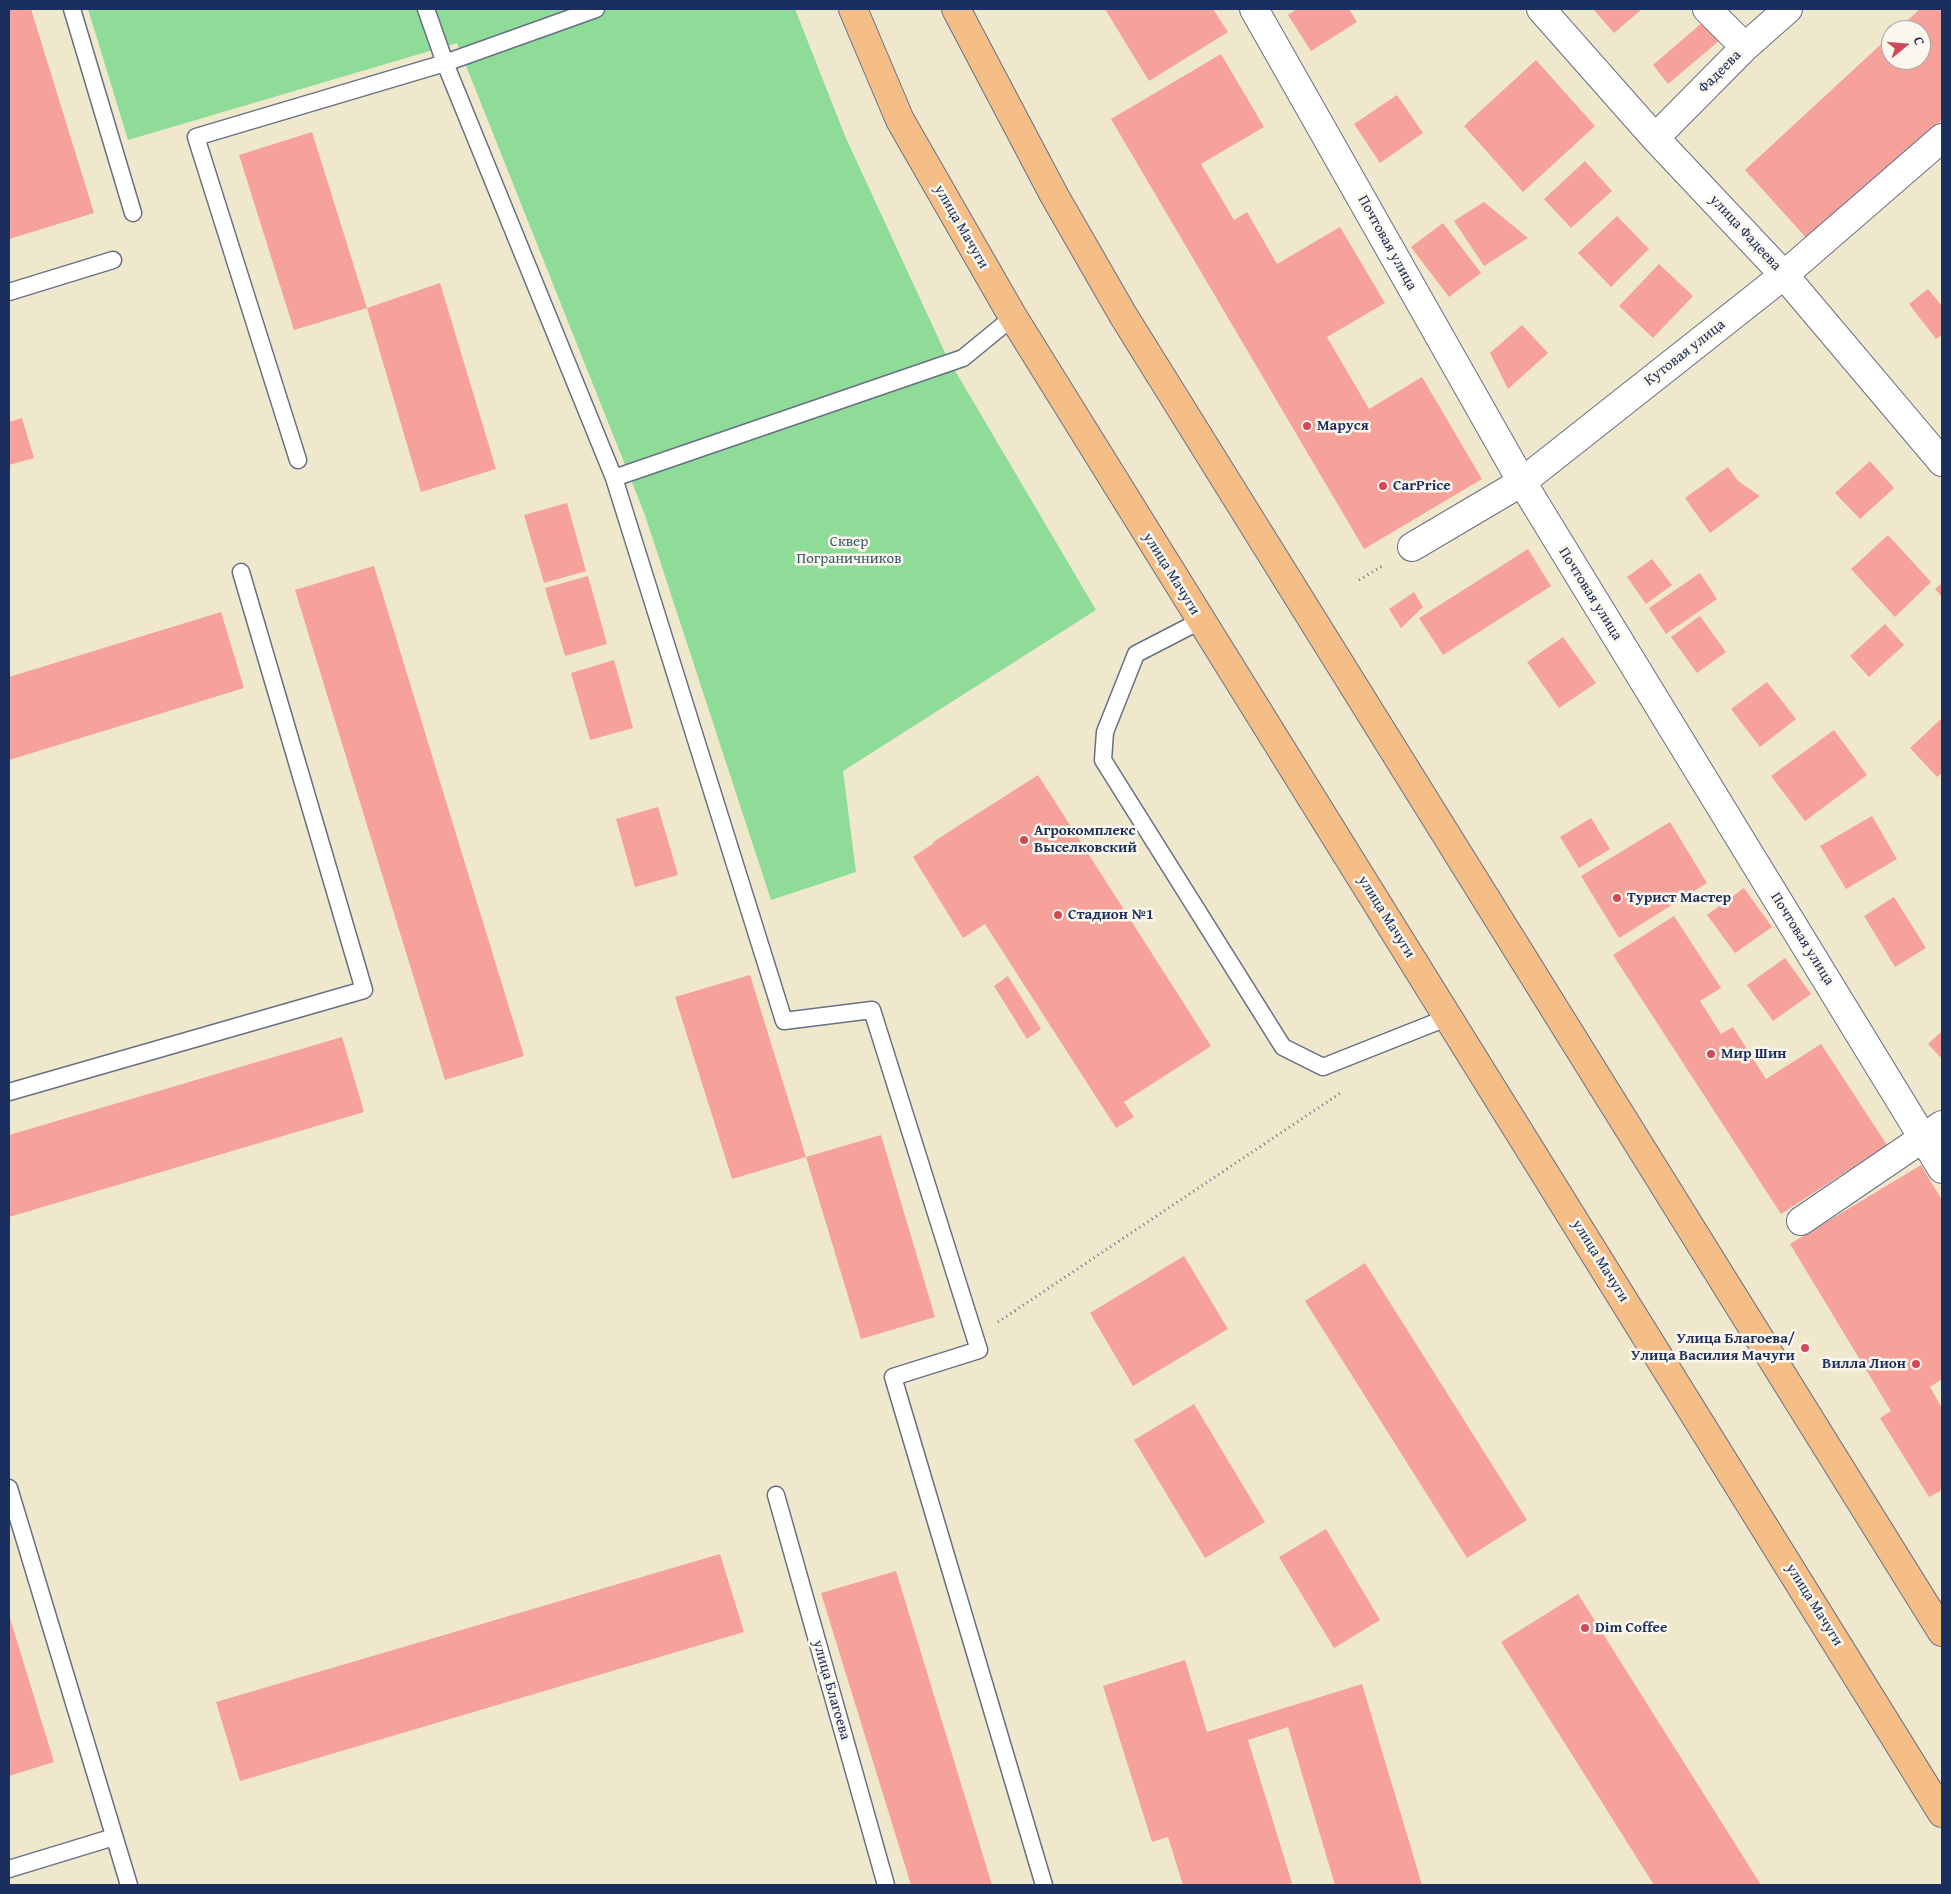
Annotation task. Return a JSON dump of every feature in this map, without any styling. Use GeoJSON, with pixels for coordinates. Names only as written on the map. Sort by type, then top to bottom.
{"type":"FeatureCollection","features":[{"type":"Feature","properties":{"kind":"main road","name":"улица Мачуги"},"geometry":{"type":"LineString","coordinates":[[853,9],[900,120],[1013,317],[1200,621],[1449,1017],[1942,1813]]}},
{"type":"Feature","properties":{"kind":"main road"},"geometry":{"type":"LineString","coordinates":[[963,12],[1054,195],[1123,315],[1942,1632]]}},
{"type":"Feature","properties":{"kind":"street","name":"Почтовая улица"},"geometry":{"type":"LineString","coordinates":[[1254,9],[1522,482],[1933,1132],[1942,1169]]}},
{"type":"Feature","properties":{"kind":"street","name":"улица Фадеева"},"geometry":{"type":"LineString","coordinates":[[1541,9],[1655,138],[1784,275],[1942,462]]}},
{"type":"Feature","properties":{"kind":"street"},"geometry":{"type":"LineString","coordinates":[[1707,9],[1745,47]]}},
{"type":"Feature","properties":{"kind":"street","name":"Фадеева"},"geometry":{"type":"LineString","coordinates":[[1655,138],[1745,47],[1788,9]]}},
{"type":"Feature","properties":{"kind":"street","name":"Кутовая улица"},"geometry":{"type":"LineString","coordinates":[[1412,547],[1522,482],[1784,275],[1942,138]]}},
{"type":"Feature","properties":{"kind":"street"},"geometry":{"type":"LineString","coordinates":[[1801,1221],[1933,1132]]}},
{"type":"Feature","properties":{"kind":"lane"},"geometry":{"type":"LineString","coordinates":[[72,9],[133,213]]}},
{"type":"Feature","properties":{"kind":"lane"},"geometry":{"type":"LineString","coordinates":[[426,9],[445,63],[614,478],[784,1022],[872,1010],[979,1350],[893,1377],[1044,1885]]}},
{"type":"Feature","properties":{"kind":"lane"},"geometry":{"type":"LineString","coordinates":[[298,460],[196,137],[445,63],[596,9]]}},
{"type":"Feature","properties":{"kind":"lane"},"geometry":{"type":"LineString","coordinates":[[9,292],[113,260]]}},
{"type":"Feature","properties":{"kind":"lane"},"geometry":{"type":"LineString","coordinates":[[614,478],[963,358],[1013,317]]}},
{"type":"Feature","properties":{"kind":"lane"},"geometry":{"type":"LineString","coordinates":[[9,1092],[364,990],[241,572]]}},
{"type":"Feature","properties":{"kind":"lane"},"geometry":{"type":"LineString","coordinates":[[1200,621],[1136,654],[1105,732],[1103,760],[1118,785],[1283,1047],[1323,1067],[1449,1017]]}},
{"type":"Feature","properties":{"kind":"lane"},"geometry":{"type":"LineString","coordinates":[[9,1488],[128,1885]]}},
{"type":"Feature","properties":{"kind":"lane","name":"улица Благоева"},"geometry":{"type":"LineString","coordinates":[[776,1495],[886,1885]]}},
{"type":"Feature","properties":{"kind":"lane"},"geometry":{"type":"LineString","coordinates":[[9,1869],[114,1838]]}},
{"type":"Feature","properties":{"kind":"path"},"geometry":{"type":"LineString","coordinates":[[975,1338],[1345,1090]]}},
{"type":"Feature","properties":{"kind":"green space","name":"Сквер Пограничников"},"geometry":{"type":"Polygon","coordinates":[[[88,9],[795,9],[845,136],[947,357],[1096,610],[843,771],[856,872],[771,900],[645,515],[457,43],[128,140],[88,9]]]}},
{"type":"Feature","properties":{"kind":"building"},"geometry":{"type":"Polygon","coordinates":[[[9,9],[31,9],[94,213],[9,239],[9,9]]]}},
{"type":"Feature","properties":{"kind":"building"},"geometry":{"type":"Polygon","coordinates":[[[1105,9],[1213,9],[1228,32],[1149,81],[1105,9]]]}},
{"type":"Feature","properties":{"kind":"building"},"geometry":{"type":"Polygon","coordinates":[[[1297,9],[1349,9],[1357,22],[1311,51],[1288,15],[1297,9]]]}},
{"type":"Feature","properties":{"kind":"building"},"geometry":{"type":"Polygon","coordinates":[[[1593,9],[1642,9],[1614,33],[1593,9]]]}},
{"type":"Feature","properties":{"kind":"building"},"geometry":{"type":"Polygon","coordinates":[[[1920,9],[1942,9],[1942,120],[1810,242],[1745,170],[1881,44],[1881,70],[1931,70],[1931,20],[1908,20],[1920,9]]]}},
{"type":"Feature","properties":{"kind":"building"},"geometry":{"type":"Polygon","coordinates":[[[1704,21],[1720,40],[1668,84],[1653,65],[1704,21]]]}},
{"type":"Feature","properties":{"kind":"building"},"geometry":{"type":"Polygon","coordinates":[[[1221,54],[1264,127],[1201,164],[1234,220],[1247,212],[1277,264],[1340,227],[1385,303],[1327,337],[1369,409],[1422,377],[1482,479],[1364,549],[1111,119],[1221,54]]]}},
{"type":"Feature","properties":{"kind":"building"},"geometry":{"type":"Polygon","coordinates":[[[1536,60],[1595,126],[1523,192],[1464,126],[1536,60]]]}},
{"type":"Feature","properties":{"kind":"building"},"geometry":{"type":"Polygon","coordinates":[[[1397,95],[1423,133],[1380,163],[1354,124],[1397,95]]]}},
{"type":"Feature","properties":{"kind":"building"},"geometry":{"type":"Polygon","coordinates":[[[312,132],[367,308],[294,330],[239,155],[312,132]]]}},
{"type":"Feature","properties":{"kind":"building"},"geometry":{"type":"Polygon","coordinates":[[[1585,161],[1612,191],[1571,228],[1544,199],[1585,161]]]}},
{"type":"Feature","properties":{"kind":"building"},"geometry":{"type":"Polygon","coordinates":[[[1484,202],[1528,238],[1484,266],[1454,221],[1484,202]]]}},
{"type":"Feature","properties":{"kind":"building"},"geometry":{"type":"Polygon","coordinates":[[[1617,216],[1649,249],[1611,287],[1578,253],[1617,216]]]}},
{"type":"Feature","properties":{"kind":"building"},"geometry":{"type":"Polygon","coordinates":[[[1443,223],[1481,273],[1449,297],[1411,247],[1443,223]]]}},
{"type":"Feature","properties":{"kind":"building"},"geometry":{"type":"Polygon","coordinates":[[[1659,264],[1693,296],[1653,338],[1619,306],[1659,264]]]}},
{"type":"Feature","properties":{"kind":"building"},"geometry":{"type":"Polygon","coordinates":[[[440,283],[496,469],[421,492],[367,308],[440,283]]]}},
{"type":"Feature","properties":{"kind":"building"},"geometry":{"type":"Polygon","coordinates":[[[1928,289],[1942,306],[1942,335],[1936,339],[1909,304],[1928,289]]]}},
{"type":"Feature","properties":{"kind":"building"},"geometry":{"type":"Polygon","coordinates":[[[1522,325],[1548,353],[1508,389],[1490,353],[1522,325]]]}},
{"type":"Feature","properties":{"kind":"building"},"geometry":{"type":"Polygon","coordinates":[[[22,418],[34,458],[9,465],[9,422],[22,418]]]}},
{"type":"Feature","properties":{"kind":"building"},"geometry":{"type":"Polygon","coordinates":[[[1870,461],[1894,488],[1860,519],[1835,493],[1870,461]]]}},
{"type":"Feature","properties":{"kind":"building"},"geometry":{"type":"Polygon","coordinates":[[[1728,467],[1738,481],[1760,496],[1710,533],[1685,498],[1728,467]]]}},
{"type":"Feature","properties":{"kind":"building"},"geometry":{"type":"Polygon","coordinates":[[[567,503],[586,571],[544,583],[524,515],[567,503]]]}},
{"type":"Feature","properties":{"kind":"building"},"geometry":{"type":"Polygon","coordinates":[[[1888,535],[1931,582],[1895,617],[1851,569],[1888,535]]]}},
{"type":"Feature","properties":{"kind":"building"},"geometry":{"type":"Polygon","coordinates":[[[1528,549],[1551,586],[1443,655],[1419,618],[1528,549]]]}},
{"type":"Feature","properties":{"kind":"building"},"geometry":{"type":"Polygon","coordinates":[[[1652,559],[1672,585],[1646,604],[1627,577],[1652,559]]]}},
{"type":"Feature","properties":{"kind":"building"},"geometry":{"type":"Polygon","coordinates":[[[374,566],[524,1056],[445,1080],[295,590],[374,566]]]}},
{"type":"Feature","properties":{"kind":"building"},"geometry":{"type":"Polygon","coordinates":[[[1700,573],[1717,599],[1666,634],[1649,608],[1700,573]]]}},
{"type":"Feature","properties":{"kind":"building"},"geometry":{"type":"Polygon","coordinates":[[[588,576],[607,644],[565,656],[545,588],[588,576]]]}},
{"type":"Feature","properties":{"kind":"building"},"geometry":{"type":"Polygon","coordinates":[[[1942,583],[1942,597],[1935,589],[1942,583]]]}},
{"type":"Feature","properties":{"kind":"building"},"geometry":{"type":"Polygon","coordinates":[[[1414,592],[1423,607],[1401,628],[1389,609],[1414,592]]]}},
{"type":"Feature","properties":{"kind":"building"},"geometry":{"type":"Polygon","coordinates":[[[221,612],[244,688],[9,760],[9,677],[221,612]]]}},
{"type":"Feature","properties":{"kind":"building"},"geometry":{"type":"Polygon","coordinates":[[[1700,616],[1726,652],[1697,673],[1671,637],[1700,616]]]}},
{"type":"Feature","properties":{"kind":"building"},"geometry":{"type":"Polygon","coordinates":[[[1885,624],[1904,645],[1869,677],[1850,656],[1885,624]]]}},
{"type":"Feature","properties":{"kind":"building"},"geometry":{"type":"Polygon","coordinates":[[[1563,637],[1596,683],[1559,708],[1527,662],[1563,637]]]}},
{"type":"Feature","properties":{"kind":"building"},"geometry":{"type":"Polygon","coordinates":[[[614,660],[633,728],[590,740],[571,673],[614,660]]]}},
{"type":"Feature","properties":{"kind":"building"},"geometry":{"type":"Polygon","coordinates":[[[1767,682],[1796,719],[1760,747],[1731,709],[1767,682]]]}},
{"type":"Feature","properties":{"kind":"building"},"geometry":{"type":"Polygon","coordinates":[[[1942,718],[1942,773],[1937,777],[1910,748],[1942,718]]]}},
{"type":"Feature","properties":{"kind":"building"},"geometry":{"type":"Polygon","coordinates":[[[1834,730],[1867,775],[1805,821],[1771,776],[1834,730]]]}},
{"type":"Feature","properties":{"kind":"building"},"geometry":{"type":"Polygon","coordinates":[[[1038,775],[1211,1046],[1124,1102],[1134,1117],[1116,1128],[985,924],[963,938],[913,857],[933,842],[1038,775]]]}},
{"type":"Feature","properties":{"kind":"building"},"geometry":{"type":"Polygon","coordinates":[[[658,807],[678,875],[635,887],[616,819],[658,807]]]}},
{"type":"Feature","properties":{"kind":"building"},"geometry":{"type":"Polygon","coordinates":[[[1872,816],[1897,859],[1846,889],[1820,846],[1872,816]]]}},
{"type":"Feature","properties":{"kind":"building"},"geometry":{"type":"Polygon","coordinates":[[[1591,818],[1610,849],[1579,868],[1560,837],[1591,818]]]}},
{"type":"Feature","properties":{"kind":"building"},"geometry":{"type":"Polygon","coordinates":[[[1670,822],[1707,883],[1619,938],[1581,876],[1670,822]]]}},
{"type":"Feature","properties":{"kind":"building"},"geometry":{"type":"Polygon","coordinates":[[[1744,888],[1772,927],[1735,953],[1707,915],[1744,888]]]}},
{"type":"Feature","properties":{"kind":"building"},"geometry":{"type":"Polygon","coordinates":[[[1894,897],[1926,948],[1895,967],[1864,916],[1894,897]]]}},
{"type":"Feature","properties":{"kind":"building"},"geometry":{"type":"Polygon","coordinates":[[[1674,916],[1721,988],[1700,1001],[1721,1034],[1733,1027],[1766,1079],[1821,1044],[1887,1145],[1781,1214],[1613,955],[1674,916]]]}},
{"type":"Feature","properties":{"kind":"building"},"geometry":{"type":"Polygon","coordinates":[[[1785,958],[1811,994],[1773,1021],[1747,985],[1785,958]]]}},
{"type":"Feature","properties":{"kind":"building"},"geometry":{"type":"Polygon","coordinates":[[[750,975],[806,1157],[732,1179],[675,997],[750,975]]]}},
{"type":"Feature","properties":{"kind":"building"},"geometry":{"type":"Polygon","coordinates":[[[1008,976],[1041,1029],[1027,1039],[994,986],[1008,976]]]}},
{"type":"Feature","properties":{"kind":"building"},"geometry":{"type":"Polygon","coordinates":[[[1942,1031],[1942,1059],[1928,1044],[1942,1031]]]}},
{"type":"Feature","properties":{"kind":"building"},"geometry":{"type":"Polygon","coordinates":[[[342,1037],[364,1112],[9,1217],[9,1135],[342,1037]]]}},
{"type":"Feature","properties":{"kind":"building"},"geometry":{"type":"Polygon","coordinates":[[[881,1135],[935,1317],[861,1339],[806,1157],[881,1135]]]}},
{"type":"Feature","properties":{"kind":"building"},"geometry":{"type":"Polygon","coordinates":[[[1921,1165],[1942,1200],[1942,1379],[1930,1387],[1942,1408],[1942,1490],[1929,1497],[1880,1418],[1891,1411],[1790,1244],[1921,1165]]]}},
{"type":"Feature","properties":{"kind":"building"},"geometry":{"type":"Polygon","coordinates":[[[1184,1256],[1228,1329],[1133,1386],[1090,1313],[1184,1256]]]}},
{"type":"Feature","properties":{"kind":"building"},"geometry":{"type":"Polygon","coordinates":[[[1365,1263],[1527,1520],[1467,1558],[1305,1301],[1365,1263]]]}},
{"type":"Feature","properties":{"kind":"building"},"geometry":{"type":"Polygon","coordinates":[[[1194,1404],[1265,1522],[1205,1558],[1134,1440],[1194,1404]]]}},
{"type":"Feature","properties":{"kind":"building"},"geometry":{"type":"Polygon","coordinates":[[[1326,1529],[1380,1620],[1334,1648],[1279,1557],[1326,1529]]]}},
{"type":"Feature","properties":{"kind":"building"},"geometry":{"type":"Polygon","coordinates":[[[720,1554],[744,1632],[240,1781],[216,1702],[720,1554]]]}},
{"type":"Feature","properties":{"kind":"building"},"geometry":{"type":"Polygon","coordinates":[[[896,1571],[992,1885],[911,1885],[821,1593],[896,1571]]]}},
{"type":"Feature","properties":{"kind":"building"},"geometry":{"type":"Polygon","coordinates":[[[1578,1594],[1761,1885],[1654,1885],[1501,1642],[1578,1594]]]}},
{"type":"Feature","properties":{"kind":"building"},"geometry":{"type":"Polygon","coordinates":[[[9,1615],[54,1762],[9,1776],[9,1615]]]}},
{"type":"Feature","properties":{"kind":"building"},"geometry":{"type":"Polygon","coordinates":[[[1185,1660],[1207,1732],[1362,1684],[1422,1885],[1335,1885],[1288,1727],[1248,1740],[1292,1883],[1285,1885],[1183,1885],[1168,1837],[1152,1842],[1103,1686],[1185,1660]]]}},
{"type":"Feature","properties":{"kind":"place","name":"Маруся"},"geometry":{"type":"Point","coordinates":[1307,426]}},
{"type":"Feature","properties":{"kind":"place","name":"CarPrice"},"geometry":{"type":"Point","coordinates":[1383,486]}},
{"type":"Feature","properties":{"kind":"place","name":"Агрокомплекс Выселковский"},"geometry":{"type":"Point","coordinates":[1024,840]}},
{"type":"Feature","properties":{"kind":"place","name":"Турист Мастер"},"geometry":{"type":"Point","coordinates":[1617,898]}},
{"type":"Feature","properties":{"kind":"place","name":"Стадион №1"},"geometry":{"type":"Point","coordinates":[1058,915]}},
{"type":"Feature","properties":{"kind":"place","name":"Мир Шин"},"geometry":{"type":"Point","coordinates":[1711,1054]}},
{"type":"Feature","properties":{"kind":"place","name":"Улица Благоева/ Улица Василия Мачуги"},"geometry":{"type":"Point","coordinates":[1805,1348]}},
{"type":"Feature","properties":{"kind":"place","name":"Вилла Лион"},"geometry":{"type":"Point","coordinates":[1916,1364]}},
{"type":"Feature","properties":{"kind":"place","name":"Dim Coffee"},"geometry":{"type":"Point","coordinates":[1585,1628]}}]}
